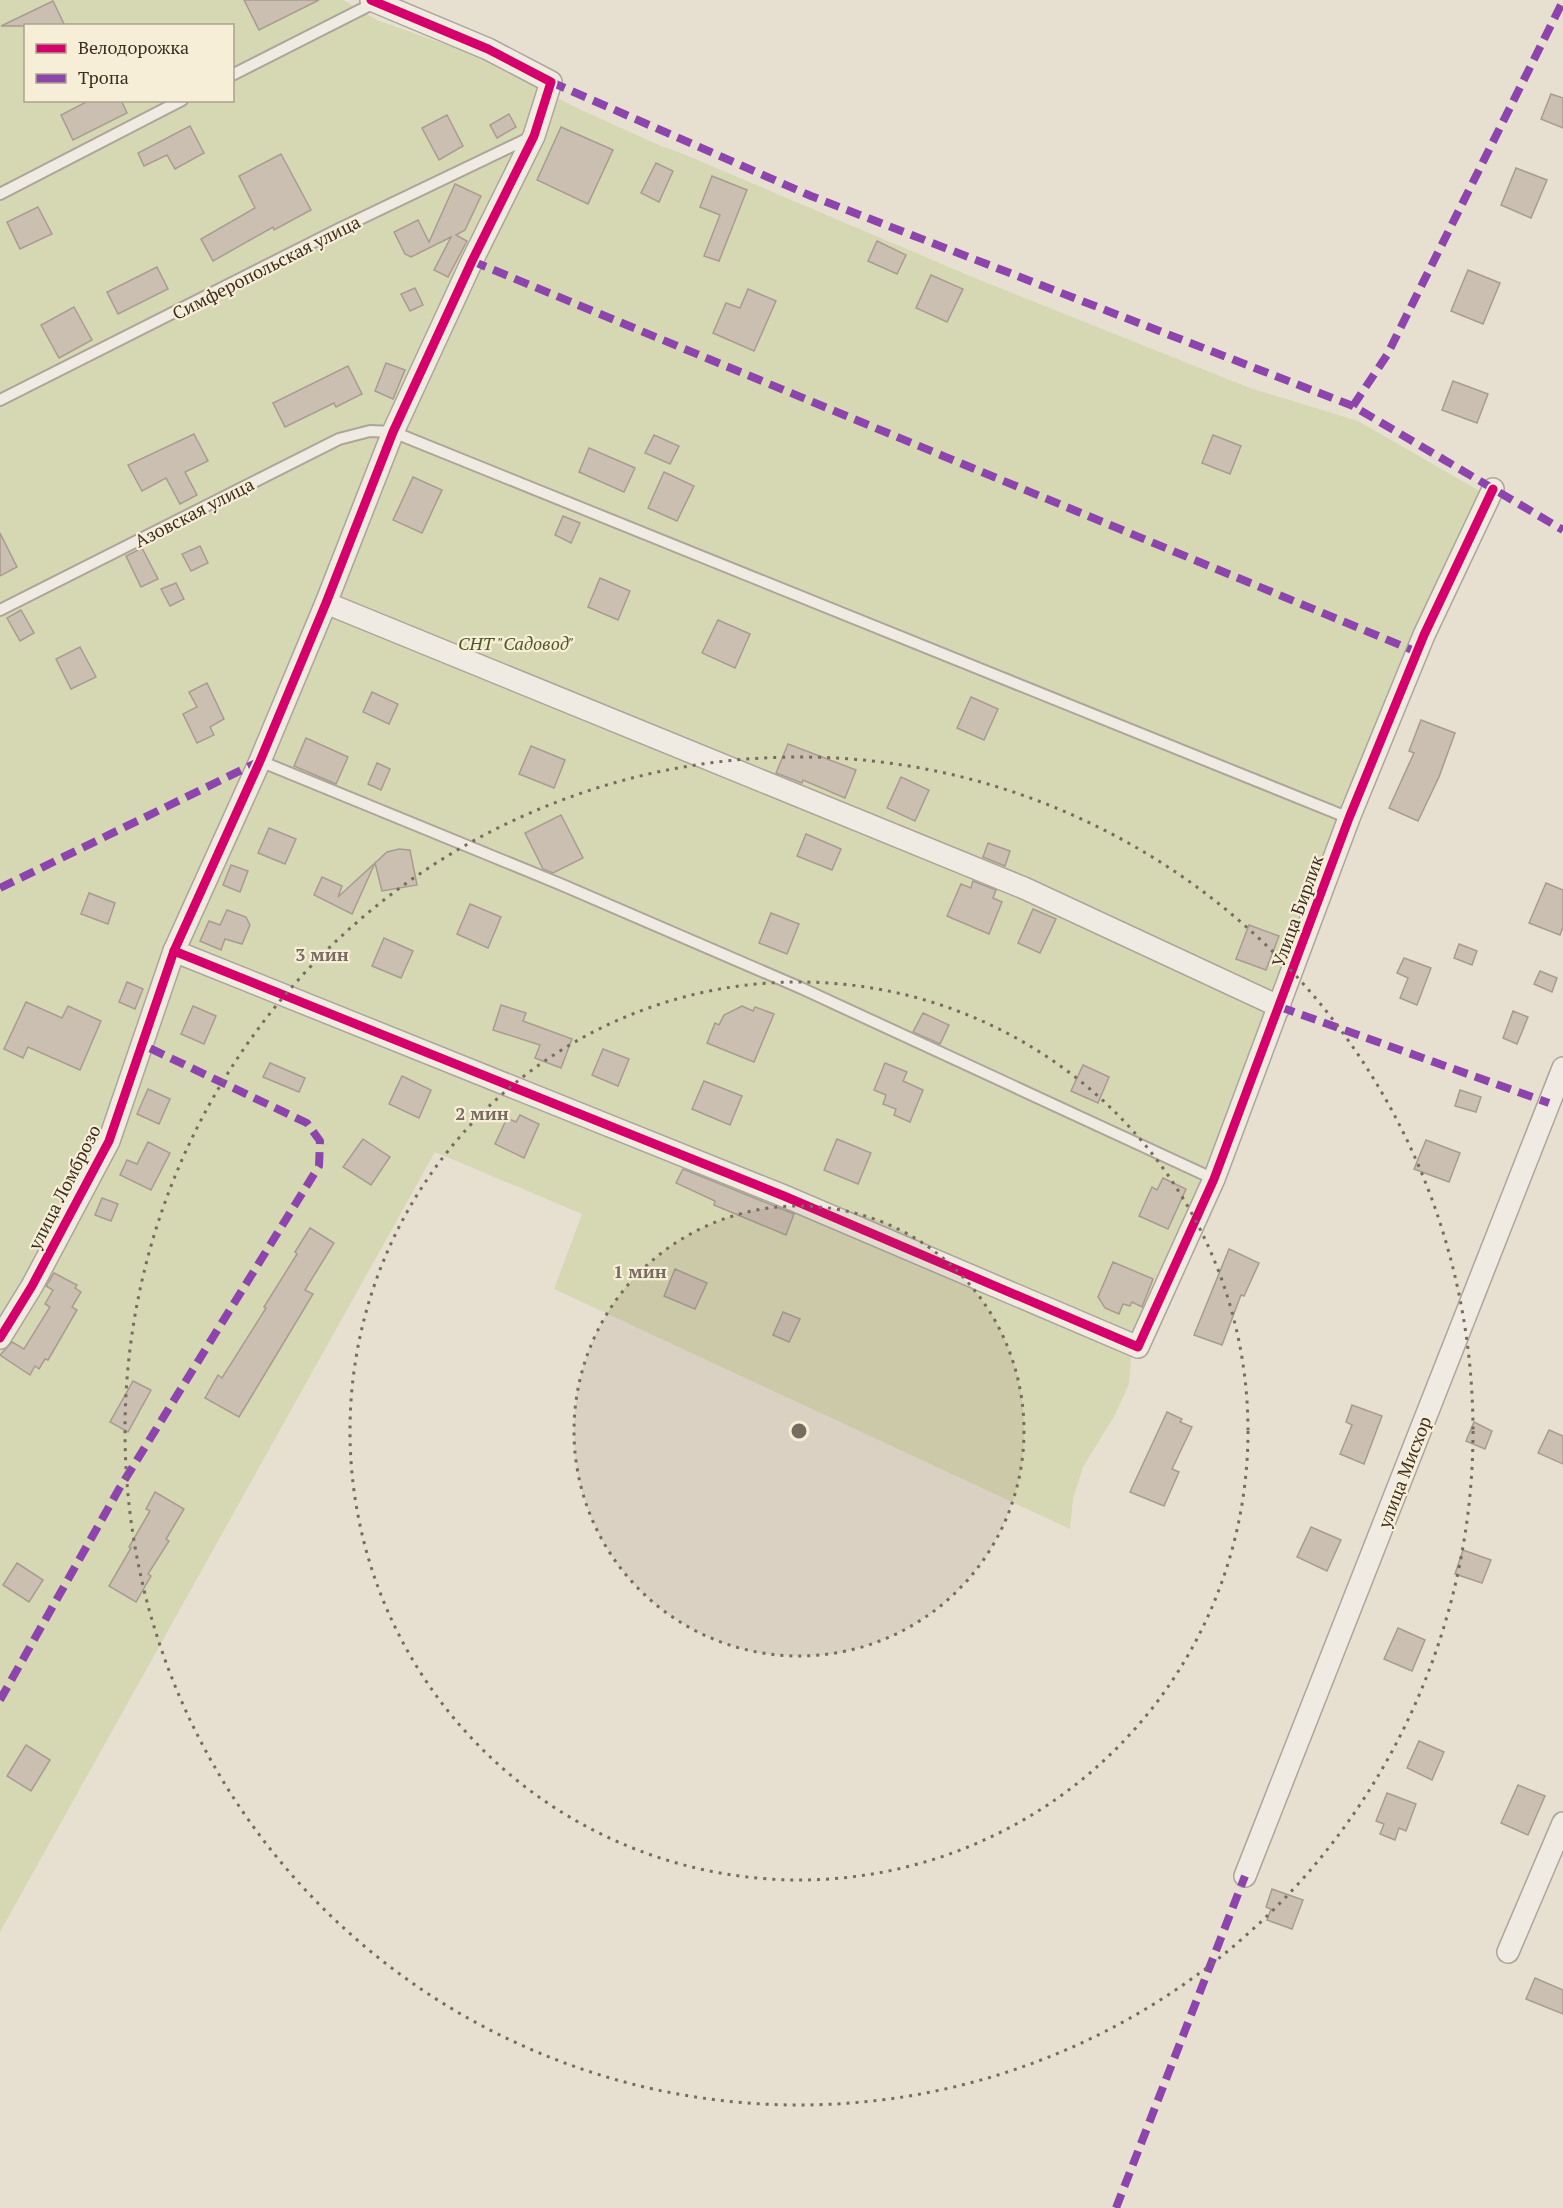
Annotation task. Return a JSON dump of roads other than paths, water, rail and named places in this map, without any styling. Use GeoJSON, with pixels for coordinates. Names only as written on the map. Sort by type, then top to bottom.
{"type":"FeatureCollection","features":[{"type":"Feature","properties":{"kind":"street","name":"улица Ломброзо"},"geometry":{"type":"LineString","coordinates":[[0,1338],[32,1286],[109,1142],[174,951],[260,761],[326,603],[393,432],[472,261],[534,136],[551,82],[488,49],[373,1]]}},
{"type":"Feature","properties":{"kind":"street","name":"Улица Бирлик"},"geometry":{"type":"LineString","coordinates":[[174,951],[784,1196],[1138,1347],[1214,1179],[1349,818],[1424,635],[1493,489]]}},
{"type":"Feature","properties":{"kind":"street"},"geometry":{"type":"LineString","coordinates":[[326,603],[1024,888],[1280,1006]]}},
{"type":"Feature","properties":{"kind":"street","name":"улица Мисхор"},"geometry":{"type":"LineString","coordinates":[[1245,1875],[1563,1068]]}},
{"type":"Feature","properties":{"kind":"street"},"geometry":{"type":"LineString","coordinates":[[1508,1952],[1563,1823]]}},
{"type":"Feature","properties":{"kind":"lane"},"geometry":{"type":"LineString","coordinates":[[234,74],[373,1]]}},
{"type":"Feature","properties":{"kind":"lane"},"geometry":{"type":"LineString","coordinates":[[0,194],[178,102]]}},
{"type":"Feature","properties":{"kind":"lane","name":"Симферопольская улица"},"geometry":{"type":"LineString","coordinates":[[0,400],[328,235],[534,136]]}},
{"type":"Feature","properties":{"kind":"lane","name":"Азовская улица"},"geometry":{"type":"LineString","coordinates":[[0,610],[339,439],[370,431],[393,432]]}},
{"type":"Feature","properties":{"kind":"lane"},"geometry":{"type":"LineString","coordinates":[[393,432],[1349,818]]}},
{"type":"Feature","properties":{"kind":"lane"},"geometry":{"type":"LineString","coordinates":[[260,761],[560,884],[801,988],[1214,1179]]}},
{"type":"Feature","properties":{"kind":"park label","name":"СНТ \"Садовод\""},"geometry":{"type":"Point","coordinates":[516,643]}}]}
